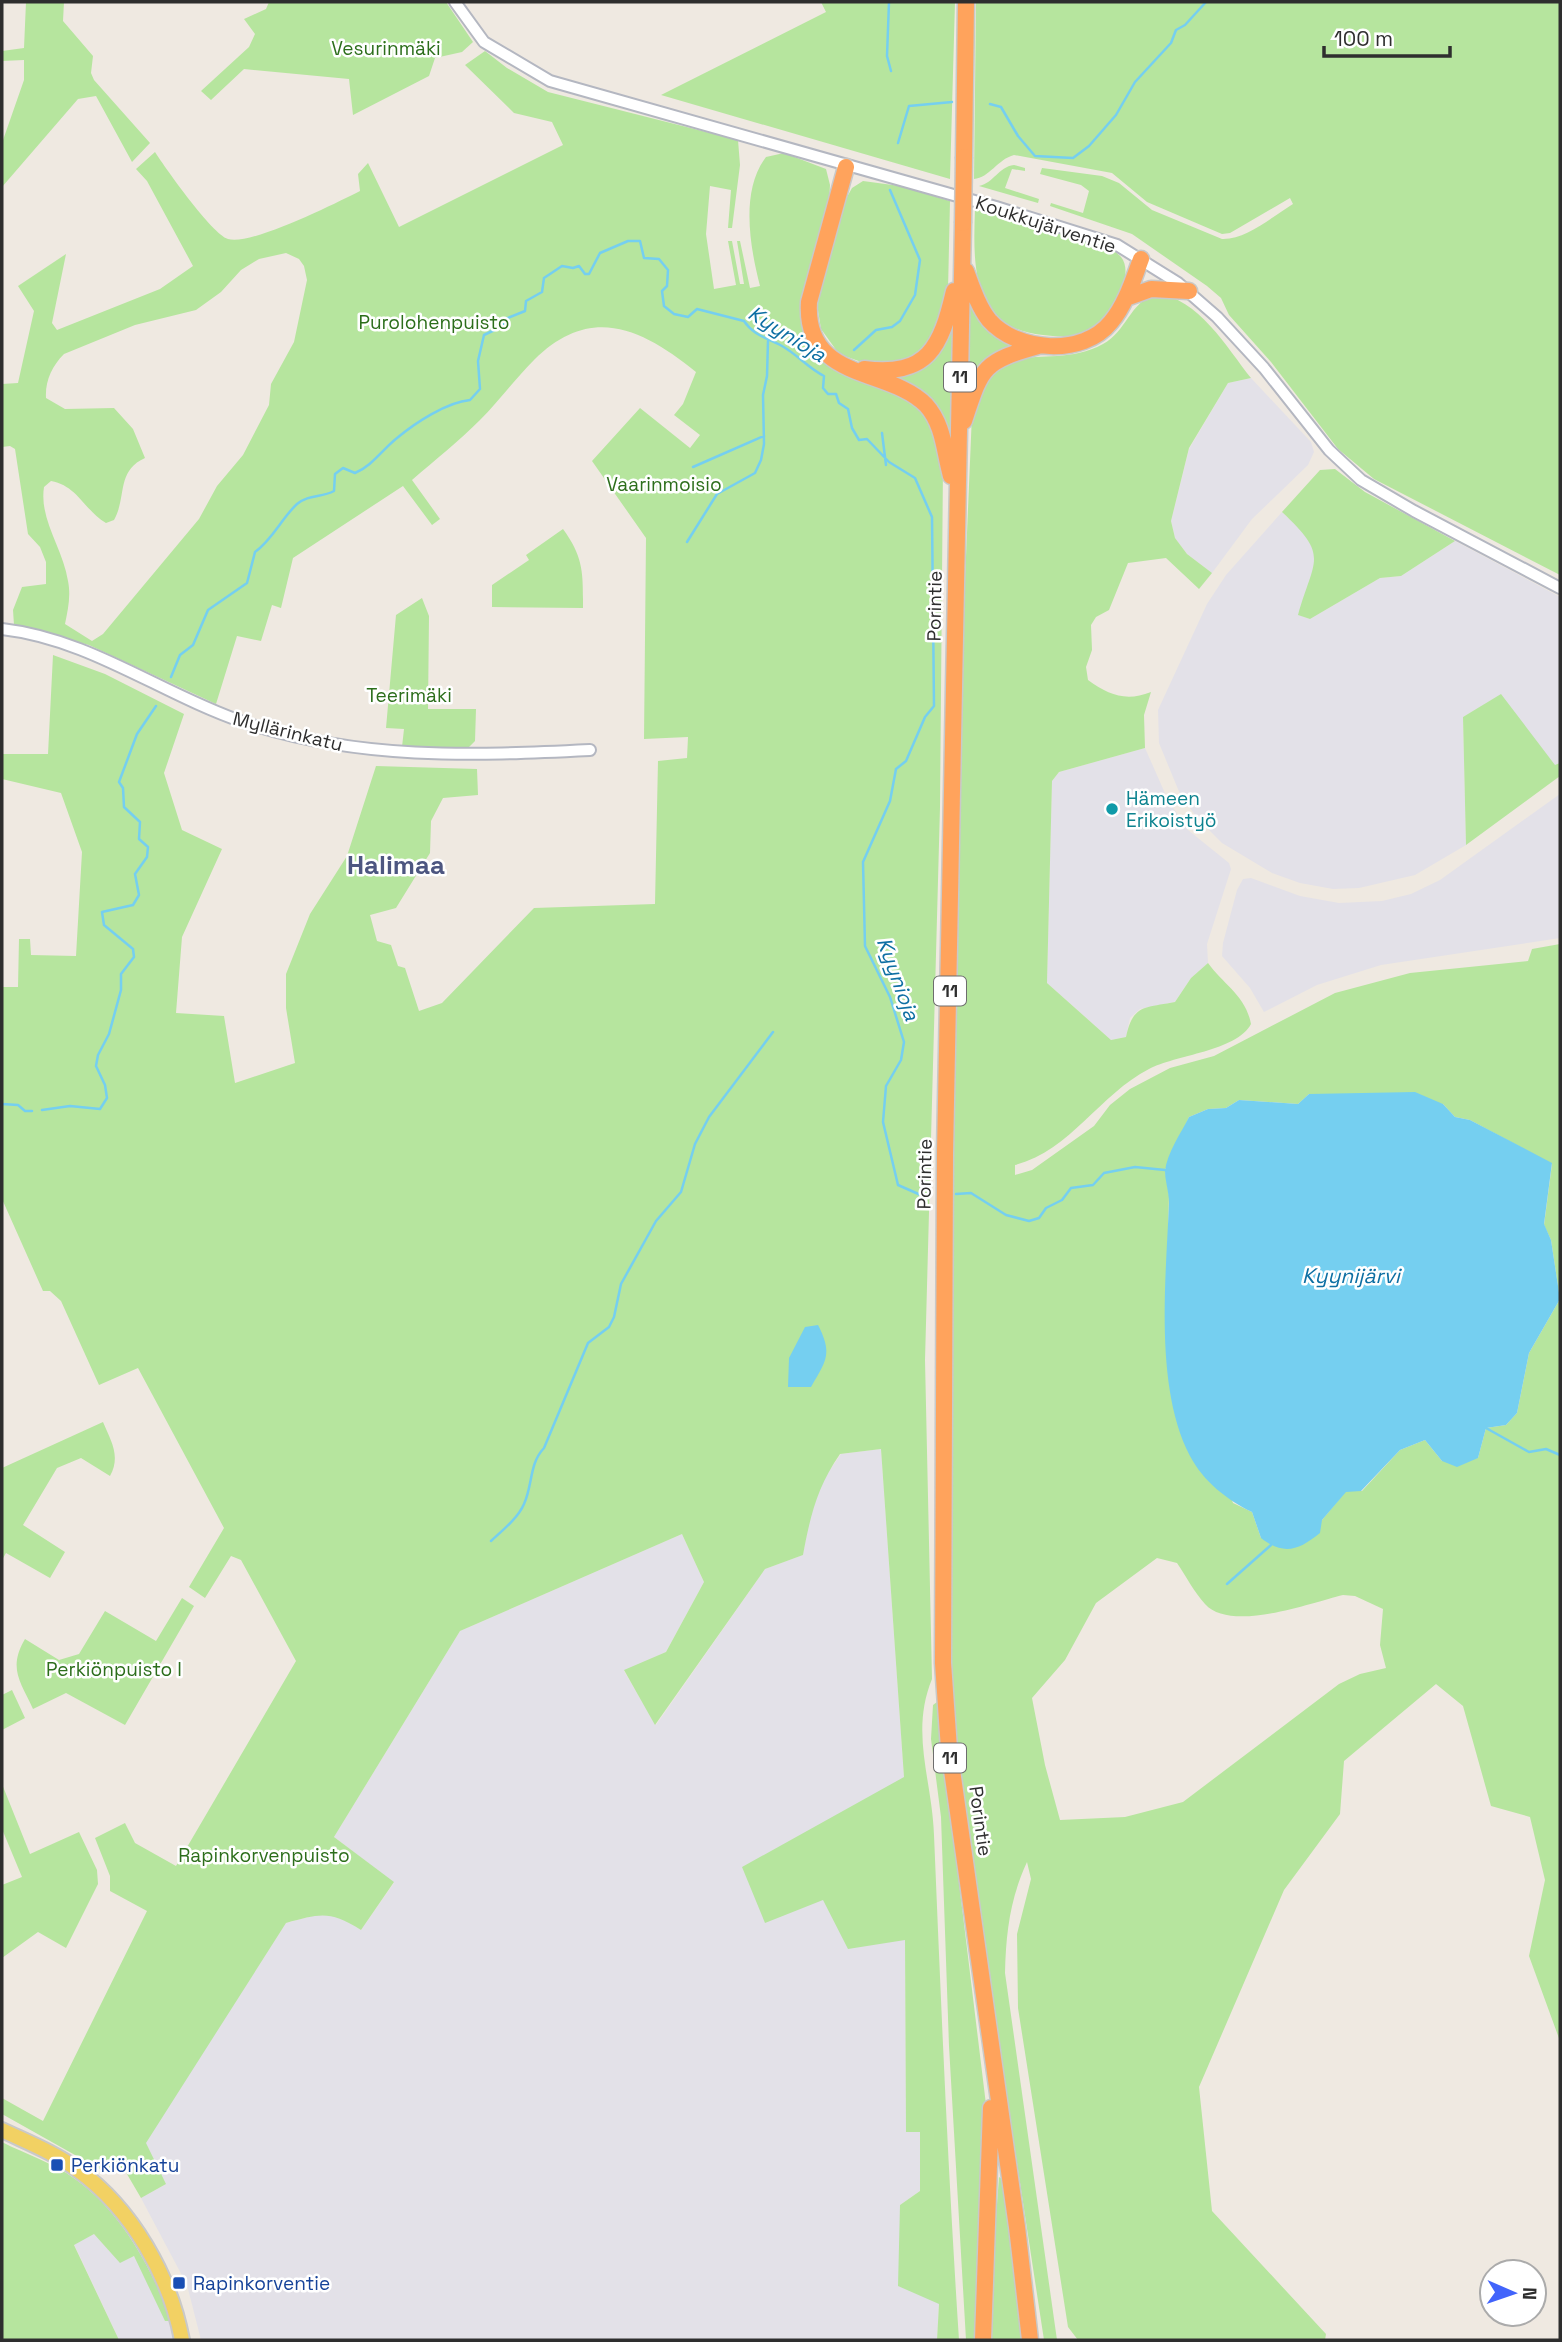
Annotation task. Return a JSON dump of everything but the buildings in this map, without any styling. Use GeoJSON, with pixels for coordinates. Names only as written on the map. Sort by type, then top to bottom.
{"type":"FeatureCollection","features":[{"type":"Feature","properties":{"kind":"highway","name":"Porintie"},"geometry":{"type":"LineString","coordinates":[[966,2],[945,1222],[943,1664],[949,1749],[1017,2227],[1030,2340]]}},
{"type":"Feature","properties":{"kind":"highway"},"geometry":{"type":"LineString","coordinates":[[846,167],[808,312],[812,330],[822,348],[837,362],[909,393],[924,404],[940,428],[957,496]]}},
{"type":"Feature","properties":{"kind":"highway"},"geometry":{"type":"LineString","coordinates":[[853,370],[902,370],[931,353],[944,332],[962,258]]}},
{"type":"Feature","properties":{"kind":"highway"},"geometry":{"type":"LineString","coordinates":[[962,258],[982,309],[990,321],[1003,331],[1038,345]]}},
{"type":"Feature","properties":{"kind":"highway"},"geometry":{"type":"LineString","coordinates":[[958,440],[974,389],[984,371],[1002,356],[1038,345],[1070,345],[1094,337],[1111,323],[1126,298],[1141,259]]}},
{"type":"Feature","properties":{"kind":"highway"},"geometry":{"type":"LineString","coordinates":[[1126,298],[1151,289],[1189,291]]}},
{"type":"Feature","properties":{"kind":"highway"},"geometry":{"type":"LineString","coordinates":[[983,2340],[992,2144],[986,2055],[989,2029]]}},
{"type":"Feature","properties":{"kind":"main road"},"geometry":{"type":"LineString","coordinates":[[2,2130],[79,2171],[118,2208],[163,2279],[182,2340]]}},
{"type":"Feature","properties":{"kind":"street","name":"Koukkujärventie"},"geometry":{"type":"LineString","coordinates":[[455,2],[484,42],[550,81],[1091,235],[1141,259],[1189,291],[1236,336],[1329,450],[1361,480],[1560,588]]}},
{"type":"Feature","properties":{"kind":"street","name":"Myllärinkatu"},"geometry":{"type":"LineString","coordinates":[[2,629],[65,643],[243,722],[325,743],[437,756],[590,750]]}},
{"type":"Feature","properties":{"kind":"shaded area"},"geometry":{"type":"Polygon","coordinates":[[[1251,378],[1311,442],[1314,452],[1308,465],[1252,519],[1212,573],[1187,554],[1175,538],[1171,521],[1189,449],[1228,383],[1251,378]]]}},
{"type":"Feature","properties":{"kind":"shaded area"},"geometry":{"type":"Polygon","coordinates":[[[1282,512],[1307,535],[1316,553],[1313,574],[1299,615],[1310,619],[1380,578],[1401,576],[1455,541],[1560,597],[1560,763],[1555,766],[1501,695],[1463,717],[1466,845],[1415,875],[1359,888],[1333,889],[1300,883],[1272,873],[1222,843],[1198,819],[1180,794],[1159,743],[1158,710],[1207,604],[1226,575],[1282,512]]]}},
{"type":"Feature","properties":{"kind":"shaded area"},"geometry":{"type":"Polygon","coordinates":[[[1145,748],[1168,800],[1188,830],[1229,863],[1231,869],[1207,944],[1208,963],[1191,978],[1175,1002],[1140,1009],[1130,1018],[1126,1037],[1111,1040],[1047,983],[1052,781],[1059,772],[1145,748]]]}},
{"type":"Feature","properties":{"kind":"shaded area"},"geometry":{"type":"Polygon","coordinates":[[[1560,794],[1560,938],[1381,965],[1317,985],[1264,1012],[1250,988],[1222,956],[1237,890],[1243,879],[1251,878],[1300,896],[1339,903],[1382,901],[1411,894],[1440,880],[1560,794]]]}},
{"type":"Feature","properties":{"kind":"shaded area"},"geometry":{"type":"Polygon","coordinates":[[[881,1449],[904,1777],[823,1899],[905,1939],[906,2131],[920,2132],[920,2191],[900,2205],[939,2304],[937,2340],[201,2340],[187,2285],[141,2198],[166,2184],[145,2143],[286,1923],[323,1913],[341,1917],[361,1930],[394,1883],[334,1837],[460,1631],[682,1534],[704,1582],[666,1652],[624,1671],[656,1725],[765,1569],[803,1555],[811,1508],[825,1477],[841,1454],[881,1449]]]}},
{"type":"Feature","properties":{"kind":"shaded area"},"geometry":{"type":"Polygon","coordinates":[[[94,2234],[120,2262],[134,2256],[173,2321],[177,2340],[119,2340],[74,2244],[94,2234]]]}},
{"type":"Feature","properties":{"kind":"green space"},"geometry":{"type":"Polygon","coordinates":[[[26,2],[64,2],[63,21],[93,56],[91,73],[94,80],[150,143],[132,162],[96,96],[78,99],[2,187],[2,143],[24,80],[24,60],[2,61],[2,51],[24,48],[26,2]]]}},
{"type":"Feature","properties":{"kind":"green space","name":"Vesurinmäki"},"geometry":{"type":"Polygon","coordinates":[[[269,2],[446,2],[473,42],[462,52],[435,58],[429,76],[353,115],[349,79],[244,69],[211,100],[201,91],[249,47],[255,34],[244,19],[266,9],[269,2]]]}},
{"type":"Feature","properties":{"kind":"green space"},"geometry":{"type":"Polygon","coordinates":[[[821,2],[955,2],[950,179],[661,95],[826,12],[821,2]]]}},
{"type":"Feature","properties":{"kind":"green space"},"geometry":{"type":"Polygon","coordinates":[[[976,2],[1560,2],[1560,575],[1374,479],[1338,449],[1271,362],[1229,315],[1221,298],[1132,234],[1050,206],[1051,203],[1083,213],[1089,191],[1081,185],[1040,174],[1042,168],[1102,176],[1119,183],[1152,210],[1222,239],[1240,236],[1259,226],[1293,204],[1290,198],[1230,233],[1222,234],[1147,202],[1112,173],[1014,155],[974,179],[976,2]]]}},
{"type":"Feature","properties":{"kind":"green space"},"geometry":{"type":"Polygon","coordinates":[[[485,51],[507,68],[548,92],[738,140],[740,165],[732,228],[728,228],[731,190],[710,186],[706,234],[714,289],[736,285],[728,241],[732,241],[740,284],[744,284],[737,241],[740,241],[750,288],[760,286],[753,254],[750,202],[758,171],[766,157],[784,153],[826,169],[830,185],[829,202],[805,287],[813,346],[826,364],[839,373],[904,396],[930,418],[943,465],[940,807],[925,1360],[932,1679],[926,1699],[922,1737],[934,1835],[959,2340],[937,2340],[939,2304],[898,2286],[900,2205],[920,2191],[920,2132],[906,2132],[905,1940],[848,1949],[823,1900],[765,1923],[742,1867],[904,1777],[881,1449],[840,1454],[825,1478],[815,1503],[803,1555],[765,1569],[655,1725],[624,1670],[666,1652],[704,1582],[682,1534],[460,1631],[334,1837],[394,1882],[361,1930],[341,1919],[324,1916],[286,1923],[146,2143],[166,2184],[141,2198],[124,2169],[107,2173],[2,2114],[2,2098],[43,2121],[147,1911],[110,1891],[110,1876],[95,1838],[125,1823],[135,1843],[176,1866],[296,1661],[241,1560],[231,1556],[205,1598],[189,1587],[224,1528],[138,1368],[99,1385],[61,1301],[50,1291],[43,1291],[2,1199],[2,987],[18,987],[19,939],[30,939],[31,955],[76,956],[82,852],[61,793],[2,779],[2,754],[48,754],[53,655],[105,674],[184,714],[164,773],[182,830],[222,849],[182,937],[176,1013],[224,1016],[235,1083],[295,1063],[286,1008],[286,974],[310,914],[347,856],[376,766],[477,769],[478,795],[443,798],[431,821],[430,853],[396,908],[370,915],[377,941],[391,945],[398,966],[405,968],[419,1011],[442,1003],[534,908],[655,904],[658,761],[687,758],[688,737],[644,739],[646,538],[592,461],[640,408],[690,448],[700,435],[674,415],[683,404],[696,372],[656,344],[616,328],[596,327],[576,332],[555,342],[534,360],[472,428],[412,480],[440,519],[432,525],[403,486],[293,558],[281,608],[272,605],[261,641],[237,636],[216,704],[89,645],[14,625],[13,610],[22,587],[46,584],[46,562],[40,547],[28,534],[15,449],[10,446],[2,447],[2,384],[18,383],[34,311],[18,286],[66,254],[52,323],[57,330],[160,289],[193,266],[147,181],[136,169],[155,152],[211,226],[228,239],[239,239],[274,230],[360,191],[358,174],[368,163],[399,227],[563,145],[552,122],[514,113],[465,65],[485,51]],[[286,253],[259,259],[241,270],[221,292],[196,310],[135,325],[64,354],[53,369],[48,380],[46,398],[65,409],[114,408],[133,429],[145,458],[130,470],[114,520],[106,523],[68,488],[51,481],[44,487],[43,499],[48,523],[69,587],[65,624],[92,641],[103,634],[199,519],[217,486],[243,455],[269,405],[271,384],[294,342],[307,280],[304,266],[299,259],[286,253]]]}},
{"type":"Feature","properties":{"kind":"green space"},"geometry":{"type":"Polygon","coordinates":[[[1014,165],[1025,168],[1025,171],[1012,169],[1005,188],[1039,199],[1038,203],[979,186],[1014,165]]]}},
{"type":"Feature","properties":{"kind":"green space"},"geometry":{"type":"Polygon","coordinates":[[[863,181],[900,186],[950,201],[948,291],[929,347],[910,361],[867,364],[839,354],[821,329],[817,304],[820,289],[847,197],[852,188],[863,181]]]}},
{"type":"Feature","properties":{"kind":"green space"},"geometry":{"type":"Polygon","coordinates":[[[975,209],[1075,235],[1111,249],[1121,257],[1125,274],[1119,295],[1108,315],[1095,328],[1070,336],[1043,335],[1019,330],[1002,320],[989,307],[981,291],[975,252],[975,209]]]}},
{"type":"Feature","properties":{"kind":"green space"},"geometry":{"type":"Polygon","coordinates":[[[968,286],[976,311],[1027,345],[966,398],[968,286]]]}},
{"type":"Feature","properties":{"kind":"green space"},"geometry":{"type":"Polygon","coordinates":[[[1156,294],[1171,297],[1198,314],[1251,378],[1228,383],[1189,448],[1171,521],[1175,538],[1187,554],[1212,573],[1199,589],[1166,558],[1128,563],[1109,610],[1096,617],[1091,625],[1092,650],[1086,667],[1088,680],[1103,690],[1126,697],[1151,692],[1144,715],[1145,748],[1059,772],[1052,781],[1047,983],[1111,1040],[1126,1037],[1132,1018],[1142,1009],[1175,1002],[1191,978],[1208,963],[1239,998],[1251,1024],[1233,1040],[1160,1064],[1131,1080],[1052,1148],[1015,1165],[1015,1175],[1032,1170],[1094,1126],[1110,1105],[1130,1089],[1170,1068],[1214,1056],[1335,993],[1410,973],[1528,961],[1532,949],[1560,944],[1560,1299],[1560,2041],[1529,1956],[1545,1880],[1530,1817],[1491,1806],[1463,1706],[1436,1684],[1344,1761],[1340,1814],[1284,1890],[1199,2087],[1212,2211],[1326,2334],[1325,2340],[1078,2340],[1068,2327],[1018,2008],[1017,1934],[1031,1879],[1027,1862],[1010,1916],[1005,1973],[1057,2340],[1044,2340],[965,1822],[949,1673],[949,1384],[961,675],[972,414],[982,388],[995,371],[1009,362],[1063,356],[1103,344],[1118,332],[1134,310],[1156,294]],[[1309,1094],[1298,1104],[1239,1100],[1226,1108],[1208,1109],[1189,1117],[1165,1170],[1169,1195],[1166,1320],[1233,1503],[1252,1512],[1261,1538],[1322,1520],[1346,1491],[1362,1491],[1400,1450],[1425,1440],[1442,1461],[1478,1458],[1486,1428],[1506,1425],[1517,1413],[1529,1353],[1560,1299],[1551,1240],[1544,1225],[1552,1164],[1470,1120],[1455,1117],[1443,1104],[1344,1094],[1309,1094]],[[1157,1558],[1096,1603],[1065,1660],[1032,1698],[1045,1765],[1060,1820],[1125,1817],[1183,1802],[1339,1684],[1360,1674],[1386,1668],[1380,1645],[1383,1609],[1355,1596],[1343,1595],[1292,1609],[1251,1616],[1233,1616],[1217,1612],[1205,1604],[1177,1563],[1157,1558]]]}},
{"type":"Feature","properties":{"kind":"green space"},"geometry":{"type":"Polygon","coordinates":[[[954,311],[951,456],[947,434],[883,375],[917,370],[954,311]]]}},
{"type":"Feature","properties":{"kind":"green space"},"geometry":{"type":"Polygon","coordinates":[[[1335,469],[1365,492],[1455,541],[1401,576],[1380,578],[1310,619],[1298,615],[1313,569],[1312,549],[1307,539],[1282,512],[1320,470],[1335,469]]]}},
{"type":"Feature","properties":{"kind":"green space"},"geometry":{"type":"Polygon","coordinates":[[[563,529],[579,558],[583,608],[492,607],[492,585],[529,560],[526,555],[563,529]]]}},
{"type":"Feature","properties":{"kind":"green space","name":"Teerimäki"},"geometry":{"type":"Polygon","coordinates":[[[422,598],[429,616],[428,709],[476,709],[475,741],[468,748],[402,747],[404,729],[386,728],[396,615],[422,598]]]}},
{"type":"Feature","properties":{"kind":"green space"},"geometry":{"type":"Polygon","coordinates":[[[1501,694],[1555,765],[1560,763],[1560,776],[1466,845],[1463,717],[1501,694]]]}},
{"type":"Feature","properties":{"kind":"green space"},"geometry":{"type":"Polygon","coordinates":[[[103,1422],[115,1455],[110,1476],[81,1458],[57,1468],[23,1525],[65,1552],[50,1578],[6,1553],[2,1560],[2,1468],[103,1422]]]}},
{"type":"Feature","properties":{"kind":"green space","name":"Perkiönpuisto I"},"geometry":{"type":"Polygon","coordinates":[[[182,1598],[194,1606],[125,1725],[66,1693],[33,1709],[20,1682],[17,1667],[17,1658],[25,1639],[59,1660],[79,1654],[105,1611],[156,1641],[182,1598]]]}},
{"type":"Feature","properties":{"kind":"green space"},"geometry":{"type":"Polygon","coordinates":[[[12,1690],[25,1718],[2,1730],[2,1695],[12,1690]]]}},
{"type":"Feature","properties":{"kind":"green space"},"geometry":{"type":"Polygon","coordinates":[[[937,1702],[988,2121],[979,2340],[966,2340],[949,2046],[941,1817],[931,1739],[933,1705],[937,1702]]]}},
{"type":"Feature","properties":{"kind":"green space"},"geometry":{"type":"Polygon","coordinates":[[[2,1784],[30,1854],[79,1832],[97,1870],[98,1884],[66,1948],[38,1932],[2,1958],[2,1885],[22,1877],[2,1829],[2,1784]]]}},
{"type":"Feature","properties":{"kind":"green space"},"geometry":{"type":"Polygon","coordinates":[[[2,2142],[67,2173],[108,2208],[145,2262],[173,2321],[165,2321],[134,2256],[120,2263],[94,2234],[74,2245],[119,2340],[2,2340],[2,2142]]]}},
{"type":"Feature","properties":{"kind":"green space"},"geometry":{"type":"Polygon","coordinates":[[[999,2177],[1002,2179],[1024,2340],[987,2340],[999,2177]]]}},
{"type":"Feature","properties":{"kind":"water","name":"Kyynijärvi"},"geometry":{"type":"Polygon","coordinates":[[[1415,1092],[1443,1104],[1455,1117],[1470,1120],[1552,1163],[1544,1224],[1551,1240],[1560,1299],[1529,1353],[1517,1413],[1506,1425],[1486,1428],[1478,1458],[1457,1467],[1442,1461],[1425,1440],[1400,1450],[1361,1491],[1346,1492],[1322,1520],[1320,1533],[1298,1547],[1277,1547],[1261,1538],[1252,1512],[1225,1496],[1202,1474],[1190,1456],[1179,1428],[1171,1398],[1165,1332],[1169,1203],[1166,1164],[1189,1117],[1208,1109],[1226,1108],[1239,1100],[1298,1104],[1309,1094],[1415,1092]]]}},
{"type":"Feature","properties":{"kind":"water"},"geometry":{"type":"Polygon","coordinates":[[[818,1325],[826,1351],[821,1370],[811,1387],[788,1387],[789,1358],[805,1327],[818,1325]]]}},
{"type":"Feature","properties":{"kind":"waterway"},"geometry":{"type":"LineString","coordinates":[[889,2],[887,56],[891,71]]}},
{"type":"Feature","properties":{"kind":"waterway"},"geometry":{"type":"LineString","coordinates":[[990,104],[1001,107],[1018,136],[1035,156],[1073,158],[1089,146],[1116,115],[1135,82],[1171,43],[1176,30],[1185,25],[1206,2]]}},
{"type":"Feature","properties":{"kind":"waterway"},"geometry":{"type":"LineString","coordinates":[[898,143],[909,106],[952,102]]}},
{"type":"Feature","properties":{"kind":"waterway"},"geometry":{"type":"LineString","coordinates":[[854,350],[876,330],[892,327],[900,321],[915,295],[920,260],[890,190]]}},
{"type":"Feature","properties":{"kind":"waterway","name":"Kyynioja"},"geometry":{"type":"LineString","coordinates":[[171,677],[180,655],[193,645],[208,610],[247,583],[255,552],[297,504],[334,491],[335,474],[343,468],[355,473],[361,470],[422,420],[451,405],[470,400],[480,389],[478,361],[484,335],[503,326],[503,320],[525,311],[526,301],[542,292],[544,278],[562,266],[579,266],[585,274],[589,274],[600,253],[628,241],[640,241],[644,258],[659,259],[668,270],[667,286],[662,291],[664,306],[674,314],[688,317],[697,309],[744,321],[757,333],[788,350],[824,376],[823,388],[828,394],[836,394],[839,403],[848,409],[852,428],[859,440],[867,439],[889,462],[915,478],[932,517],[934,706],[925,717],[906,761],[896,769],[890,801],[863,862],[865,946],[890,997],[904,1042],[901,1060],[886,1086],[883,1122],[898,1185],[923,1196]]}},
{"type":"Feature","properties":{"kind":"waterway"},"geometry":{"type":"LineString","coordinates":[[687,542],[717,494],[755,473],[761,460],[768,341]]}},
{"type":"Feature","properties":{"kind":"waterway"},"geometry":{"type":"LineString","coordinates":[[882,433],[886,465]]}},
{"type":"Feature","properties":{"kind":"waterway"},"geometry":{"type":"LineString","coordinates":[[693,467],[764,436]]}},
{"type":"Feature","properties":{"kind":"waterway","name":"Kyynioja"},"geometry":{"type":"LineString","coordinates":[[42,1110],[70,1106],[100,1109],[107,1098],[105,1085],[96,1066],[98,1055],[109,1034],[121,990],[121,974],[134,957],[133,949],[104,925],[102,912],[133,905],[139,895],[135,874],[147,857],[148,847],[139,839],[140,822],[124,807],[123,788],[119,782],[137,734],[156,706]]}},
{"type":"Feature","properties":{"kind":"waterway"},"geometry":{"type":"LineString","coordinates":[[491,1541],[510,1524],[521,1509],[527,1497],[533,1467],[544,1448],[588,1343],[609,1327],[614,1317],[621,1284],[656,1221],[681,1192],[695,1144],[709,1117],[773,1032]]}},
{"type":"Feature","properties":{"kind":"waterway","name":"Kyynioja"},"geometry":{"type":"LineString","coordinates":[[2,1104],[18,1105],[25,1111],[32,1111]]}},
{"type":"Feature","properties":{"kind":"waterway","name":"Kyynioja"},"geometry":{"type":"LineString","coordinates":[[956,1194],[971,1193],[1006,1215],[1029,1221],[1039,1218],[1046,1208],[1062,1200],[1071,1188],[1093,1185],[1104,1173],[1135,1167],[1165,1170]]}},
{"type":"Feature","properties":{"kind":"waterway"},"geometry":{"type":"LineString","coordinates":[[1486,1428],[1529,1452],[1546,1449],[1560,1455]]}},
{"type":"Feature","properties":{"kind":"waterway"},"geometry":{"type":"LineString","coordinates":[[1227,1584],[1271,1545]]}},
{"type":"Feature","properties":{"kind":"place","name":"Hämeen Erikoistyö"},"geometry":{"type":"Point","coordinates":[1112,809]}},
{"type":"Feature","properties":{"kind":"place","name":"Perkiönkatu"},"geometry":{"type":"Point","coordinates":[57,2165]}},
{"type":"Feature","properties":{"kind":"place","name":"Rapinkorventie"},"geometry":{"type":"Point","coordinates":[179,2283]}},
{"type":"Feature","properties":{"kind":"district","name":"Halimaa"},"geometry":{"type":"Point","coordinates":[396,865]}},
{"type":"Feature","properties":{"kind":"park label","name":"Purolohenpuisto"},"geometry":{"type":"Point","coordinates":[434,322]}},
{"type":"Feature","properties":{"kind":"park label","name":"Vaarinmoisio"},"geometry":{"type":"Point","coordinates":[664,484]}},
{"type":"Feature","properties":{"kind":"park label","name":"Rapinkorvenpuisto"},"geometry":{"type":"Point","coordinates":[264,1855]}}]}
